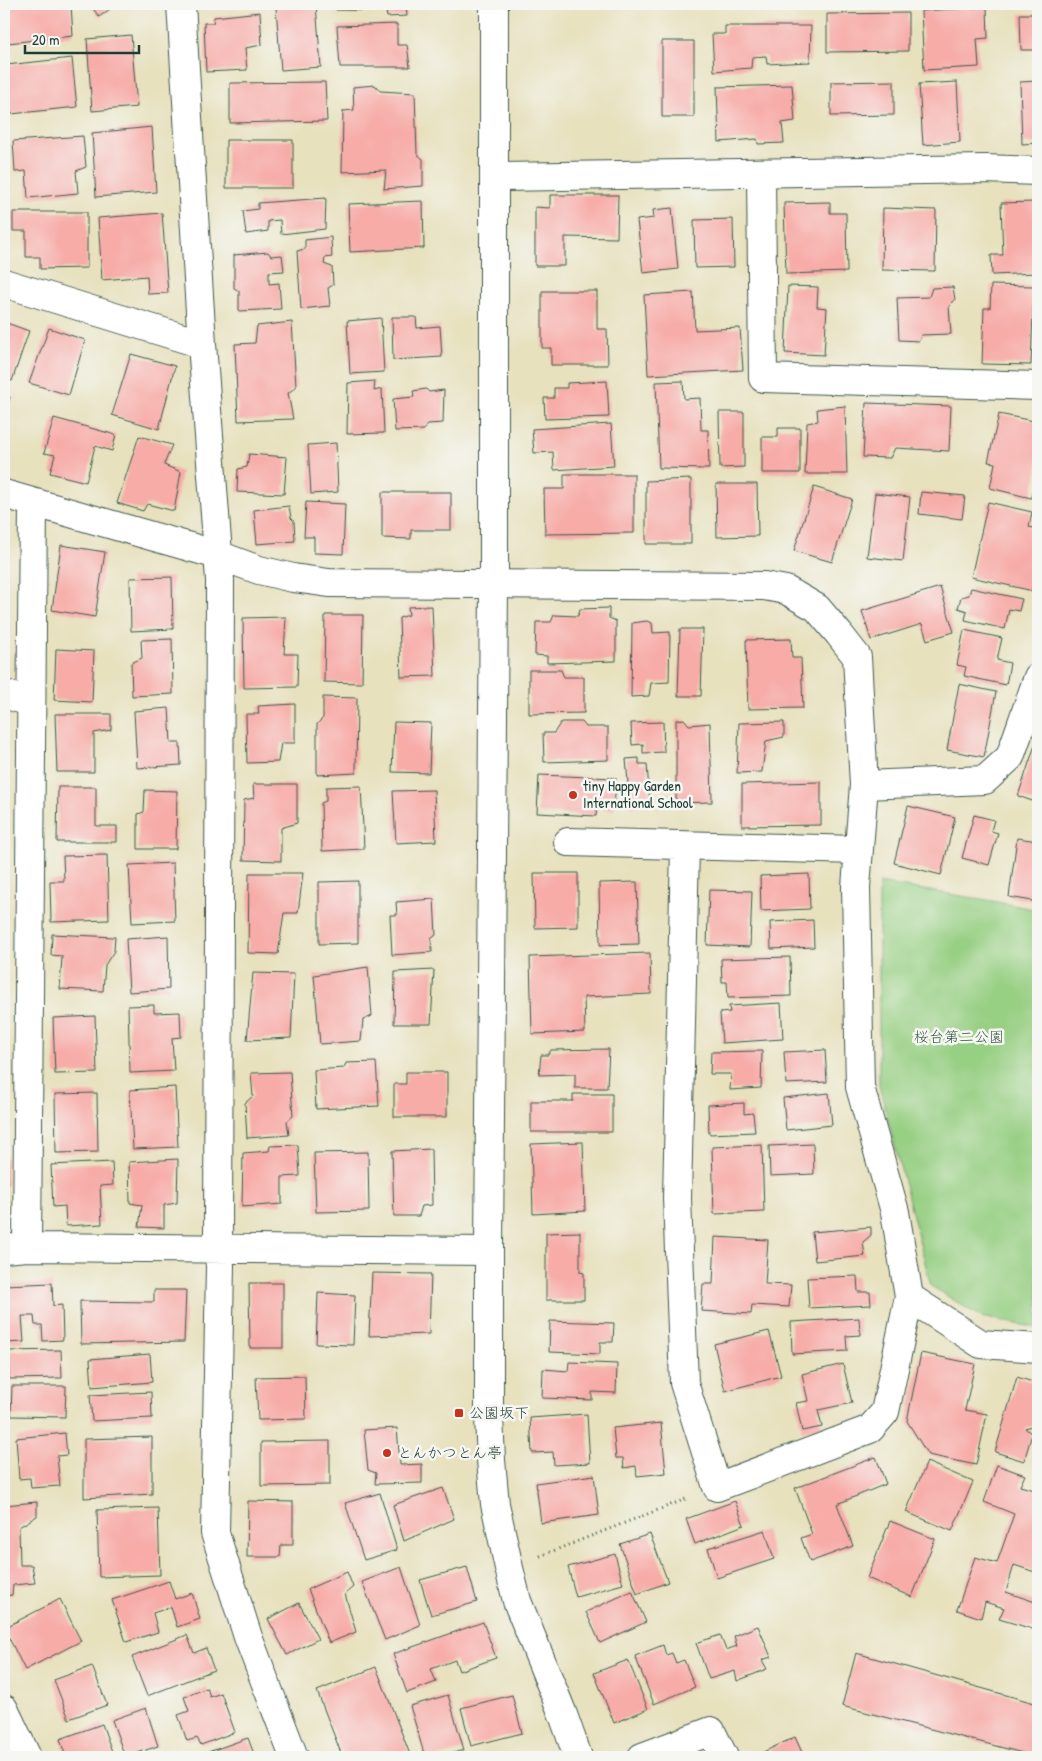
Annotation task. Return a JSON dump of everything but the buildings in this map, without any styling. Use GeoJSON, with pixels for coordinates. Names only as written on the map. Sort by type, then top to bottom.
{"type":"FeatureCollection","features":[{"type":"Feature","properties":{"kind":"street"},"geometry":{"type":"LineString","coordinates":[[181,4],[220,600],[218,1249],[220,1266],[215,1533],[248,1637],[294,1757]]}},
{"type":"Feature","properties":{"kind":"street"},"geometry":{"type":"LineString","coordinates":[[494,4],[494,584],[489,1250],[490,1460],[495,1504],[517,1601],[578,1757]]}},
{"type":"Feature","properties":{"kind":"street"},"geometry":{"type":"LineString","coordinates":[[494,177],[985,169],[1038,171]]}},
{"type":"Feature","properties":{"kind":"street"},"geometry":{"type":"LineString","coordinates":[[761,173],[763,378],[1038,386]]}},
{"type":"Feature","properties":{"kind":"street"},"geometry":{"type":"LineString","coordinates":[[4,283],[202,344]]}},
{"type":"Feature","properties":{"kind":"street"},"geometry":{"type":"LineString","coordinates":[[4,494],[218,555],[259,570],[329,583],[764,586],[786,590],[817,608],[857,658],[864,785],[856,887],[860,1088],[895,1212],[908,1297],[885,1412],[870,1429],[717,1488],[684,1383],[677,1198],[685,847]]}},
{"type":"Feature","properties":{"kind":"street"},"geometry":{"type":"LineString","coordinates":[[33,503],[30,702],[15,1248],[489,1250]]}},
{"type":"Feature","properties":{"kind":"street"},"geometry":{"type":"LineString","coordinates":[[864,785],[985,780],[1010,757],[1038,677]]}},
{"type":"Feature","properties":{"kind":"street"},"geometry":{"type":"LineString","coordinates":[[4,694],[30,702]]}},
{"type":"Feature","properties":{"kind":"street"},"geometry":{"type":"LineString","coordinates":[[568,842],[685,847],[858,850]]}},
{"type":"Feature","properties":{"kind":"street"},"geometry":{"type":"LineString","coordinates":[[908,1297],[981,1344],[1038,1348]]}},
{"type":"Feature","properties":{"kind":"street"},"geometry":{"type":"LineString","coordinates":[[4,1709],[27,1757]]}},
{"type":"Feature","properties":{"kind":"street"},"geometry":{"type":"LineString","coordinates":[[642,1757],[711,1731],[724,1757]]}},
{"type":"Feature","properties":{"kind":"path"},"geometry":{"type":"LineString","coordinates":[[508,1568],[717,1488]]}},
{"type":"Feature","properties":{"kind":"green space","name":"桜台第二公園"},"geometry":{"type":"Polygon","coordinates":[[[879,883],[1038,910],[1038,1328],[981,1317],[931,1286],[879,1085],[879,883]]]}},
{"type":"Feature","properties":{"kind":"place","name":"tiny Happy Garden International School"},"geometry":{"type":"Point","coordinates":[573,795]}},
{"type":"Feature","properties":{"kind":"place","name":"公園坂下"},"geometry":{"type":"Point","coordinates":[459,1413]}},
{"type":"Feature","properties":{"kind":"place","name":"とんかつとん亭"},"geometry":{"type":"Point","coordinates":[387,1453]}}]}
